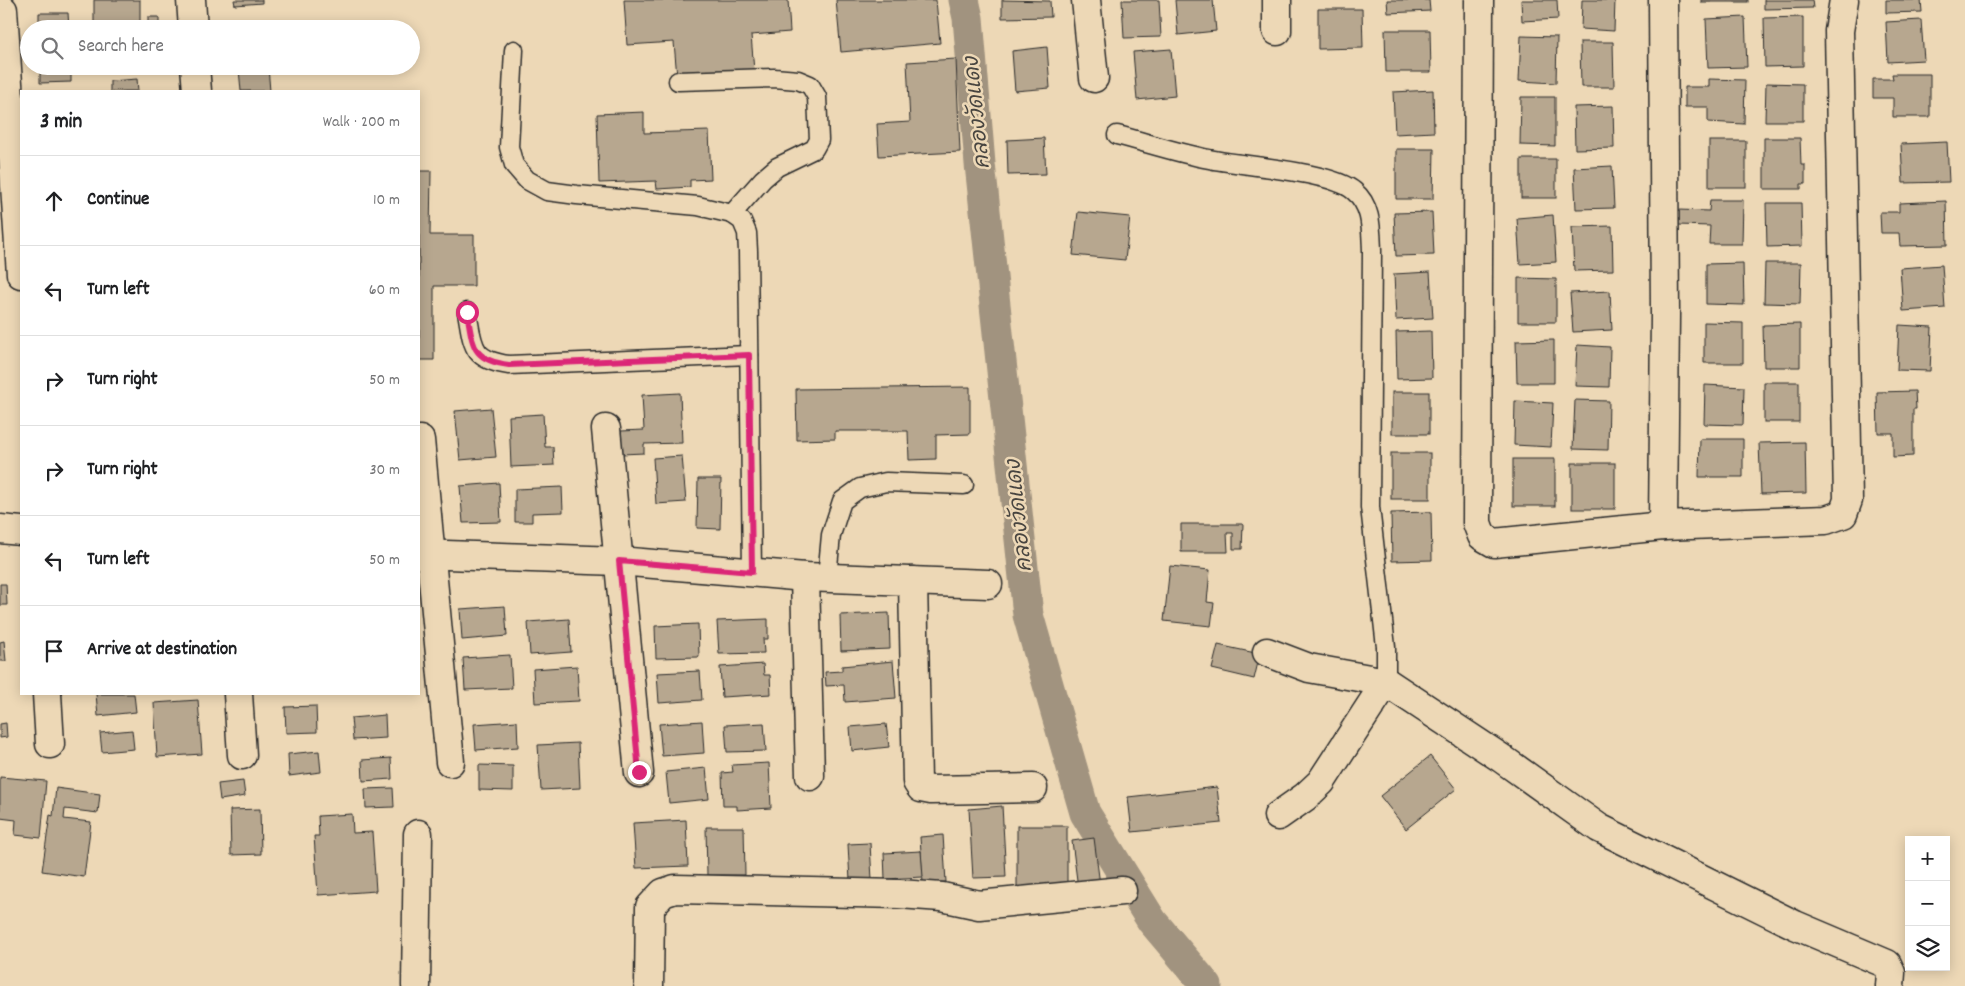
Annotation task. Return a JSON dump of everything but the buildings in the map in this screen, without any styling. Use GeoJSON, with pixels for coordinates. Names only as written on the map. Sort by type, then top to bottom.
{"type":"FeatureCollection","features":[{"type":"Feature","properties":{"kind":"street"},"geometry":{"type":"LineString","coordinates":[[190,0],[191,20]]}},
{"type":"Feature","properties":{"kind":"street"},"geometry":{"type":"LineString","coordinates":[[1086,0],[1094,78]]}},
{"type":"Feature","properties":{"kind":"street"},"geometry":{"type":"LineString","coordinates":[[1277,31],[1278,0]]}},
{"type":"Feature","properties":{"kind":"street"},"geometry":{"type":"LineString","coordinates":[[1479,0],[1477,524],[1482,536],[1494,543],[1663,526],[1826,520],[1843,514],[1848,500],[1839,31],[1844,0]]}},
{"type":"Feature","properties":{"kind":"street"},"geometry":{"type":"LineString","coordinates":[[1663,0],[1665,304],[1663,526]]}},
{"type":"Feature","properties":{"kind":"street"},"geometry":{"type":"LineString","coordinates":[[3,10],[20,259]]}},
{"type":"Feature","properties":{"kind":"street"},"geometry":{"type":"LineString","coordinates":[[196,75],[197,90]]}},
{"type":"Feature","properties":{"kind":"street"},"geometry":{"type":"LineString","coordinates":[[606,429],[639,772]]}},
{"type":"Feature","properties":{"kind":"street"},"geometry":{"type":"LineString","coordinates":[[420,440],[424,554],[450,762]]}},
{"type":"Feature","properties":{"kind":"street"},"geometry":{"type":"LineString","coordinates":[[0,529],[20,531]]}},
{"type":"Feature","properties":{"kind":"street"},"geometry":{"type":"LineString","coordinates":[[424,554],[619,561],[816,577],[988,584]]}},
{"type":"Feature","properties":{"kind":"street"},"geometry":{"type":"LineString","coordinates":[[810,776],[816,577]]}},
{"type":"Feature","properties":{"kind":"street"},"geometry":{"type":"LineString","coordinates":[[913,580],[917,782],[922,788],[931,790],[1033,788]]}},
{"type":"Feature","properties":{"kind":"street"},"geometry":{"type":"LineString","coordinates":[[1267,652],[1309,668],[1386,682],[1501,758],[1599,828],[1794,925],[1887,964],[1891,973],[1890,986]]}},
{"type":"Feature","properties":{"kind":"street"},"geometry":{"type":"LineString","coordinates":[[1278,816],[1305,797],[1321,782],[1386,682]]}},
{"type":"Feature","properties":{"kind":"street"},"geometry":{"type":"LineString","coordinates":[[47,695],[50,744]]}},
{"type":"Feature","properties":{"kind":"street"},"geometry":{"type":"LineString","coordinates":[[238,695],[242,755]]}},
{"type":"Feature","properties":{"kind":"street"},"geometry":{"type":"LineString","coordinates":[[416,986],[418,834]]}},
{"type":"Feature","properties":{"kind":"street"},"geometry":{"type":"LineString","coordinates":[[649,986],[650,907],[663,892],[675,889],[899,894],[942,897],[979,905],[1122,891]]}},
{"type":"Feature","properties":{"kind":"lane"},"geometry":{"type":"LineString","coordinates":[[514,50],[509,147],[514,165],[527,180],[548,190],[577,195],[698,206],[732,214],[742,221],[747,233],[752,572]]}},
{"type":"Feature","properties":{"kind":"lane"},"geometry":{"type":"LineString","coordinates":[[678,81],[774,78],[798,80],[810,85],[817,97],[819,140],[814,149],[777,168],[763,179],[732,214]]}},
{"type":"Feature","properties":{"kind":"lane"},"geometry":{"type":"LineString","coordinates":[[1117,135],[1210,159],[1303,174],[1337,182],[1354,190],[1365,205],[1371,222],[1372,250],[1370,507],[1386,647],[1386,682]]}},
{"type":"Feature","properties":{"kind":"lane"},"geometry":{"type":"LineString","coordinates":[[467,312],[473,346],[481,356],[493,363],[509,365],[749,355]]}},
{"type":"Feature","properties":{"kind":"lane"},"geometry":{"type":"LineString","coordinates":[[816,577],[842,501],[860,488],[886,482],[964,485]]}},
{"type":"Feature","properties":{"kind":"waterway","name":"คลองวัดแดง"},"geometry":{"type":"LineString","coordinates":[[964,0],[968,18],[980,164],[1028,615],[1085,813],[1152,921],[1207,986]]}},
{"type":"Feature","properties":{"kind":"route"},"geometry":{"type":"LineString","coordinates":[[467,312],[473,346],[481,356],[493,363],[509,365],[749,355],[752,572],[619,561],[639,772]]}}]}
